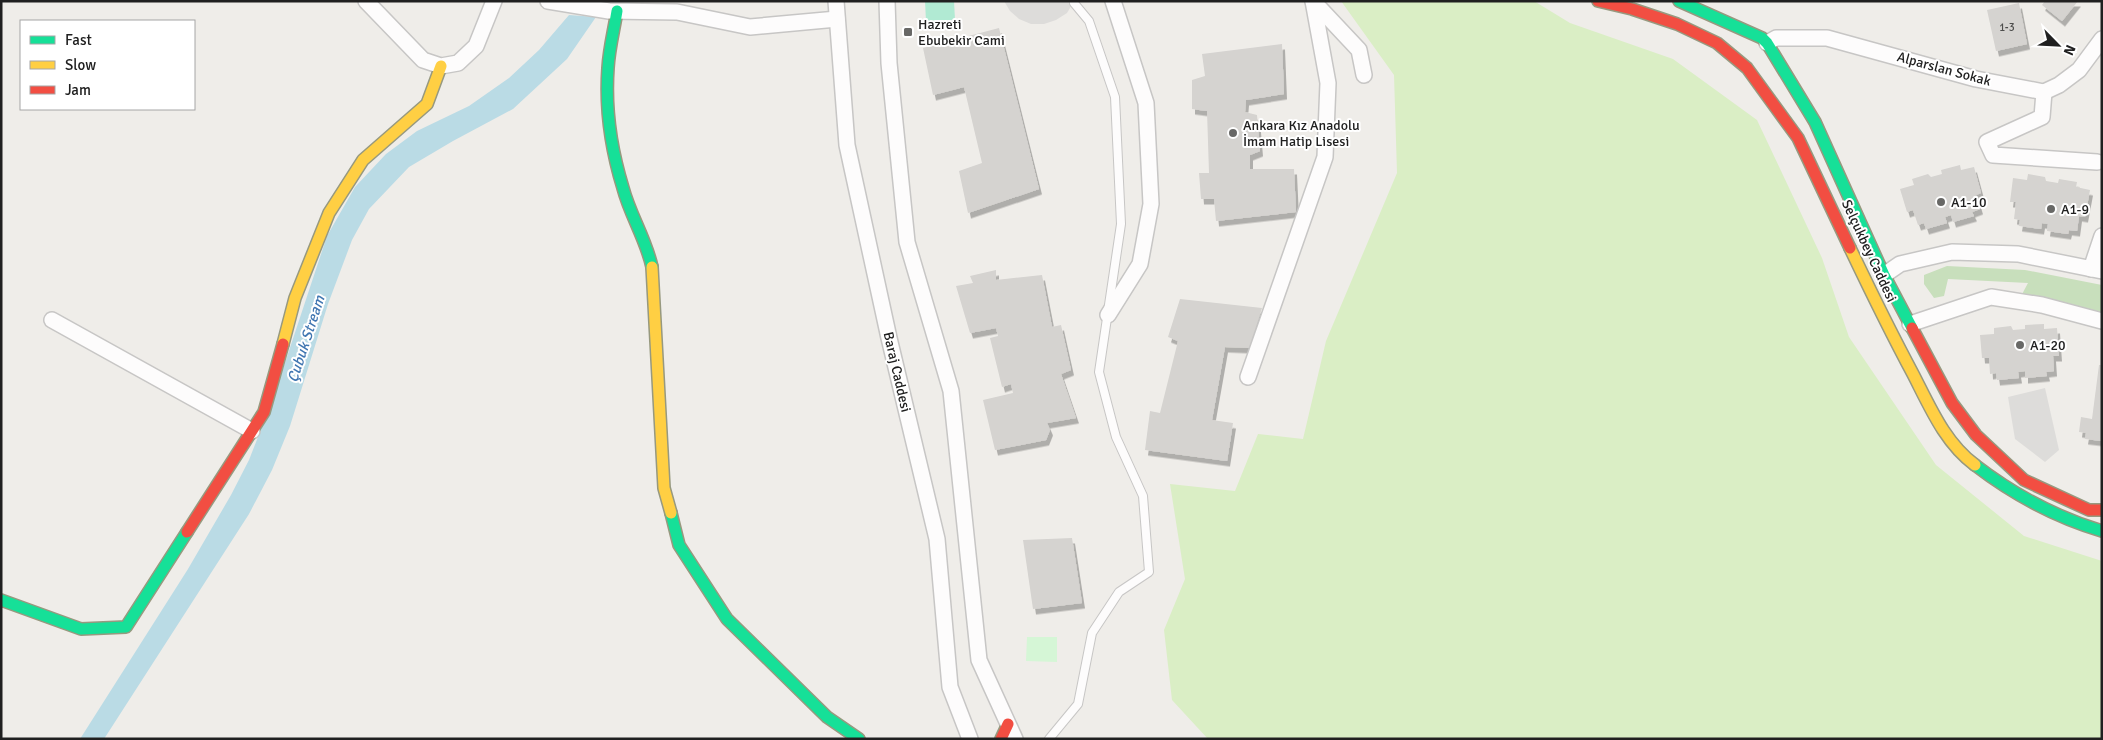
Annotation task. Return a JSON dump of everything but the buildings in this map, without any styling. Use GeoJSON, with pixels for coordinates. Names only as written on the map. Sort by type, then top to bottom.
{"type":"FeatureCollection","features":[{"type":"Feature","properties":{"kind":"street"},"geometry":{"type":"LineString","coordinates":[[366,1],[423,60],[441,66],[458,63],[476,46],[494,1]]}},
{"type":"Feature","properties":{"kind":"street","name":"Baraj Caddesi"},"geometry":{"type":"LineString","coordinates":[[836,1],[847,145],[889,338],[937,539],[950,687],[970,739]]}},
{"type":"Feature","properties":{"kind":"street"},"geometry":{"type":"LineString","coordinates":[[887,1],[890,63],[907,242],[951,391],[979,660],[1015,739]]}},
{"type":"Feature","properties":{"kind":"street"},"geometry":{"type":"LineString","coordinates":[[1108,315],[1140,264],[1151,204],[1146,104],[1113,1]]}},
{"type":"Feature","properties":{"kind":"street"},"geometry":{"type":"LineString","coordinates":[[1313,1],[1359,50],[1364,75]]}},
{"type":"Feature","properties":{"kind":"street"},"geometry":{"type":"LineString","coordinates":[[1248,377],[1325,157],[1328,83],[1313,1]]}},
{"type":"Feature","properties":{"kind":"street","name":"Selçukbey Caddesi"},"geometry":{"type":"LineString","coordinates":[[1598,1],[1632,9],[1677,24],[1717,43],[1747,68],[1798,138],[1888,327],[1940,426],[1964,457],[1993,479],[2032,504],[2072,522],[2102,531]]}},
{"type":"Feature","properties":{"kind":"street","name":"Selçukbey Caddesi"},"geometry":{"type":"LineString","coordinates":[[1679,1],[1762,38],[1767,43],[1815,122],[1884,276],[1952,403],[1976,435],[2024,480],[2089,510],[2102,510]]}},
{"type":"Feature","properties":{"kind":"street"},"geometry":{"type":"LineString","coordinates":[[553,2],[613,11],[676,12],[750,28],[837,20]]}},
{"type":"Feature","properties":{"kind":"street"},"geometry":{"type":"LineString","coordinates":[[613,11],[607,101],[611,139],[623,190],[649,253],[654,274],[657,378],[664,488],[680,545],[727,619],[827,716],[859,739]]}},
{"type":"Feature","properties":{"kind":"street","name":"Alparslan Sokak"},"geometry":{"type":"LineString","coordinates":[[1767,43],[1776,38],[1827,38],[1976,79],[2044,92]]}},
{"type":"Feature","properties":{"kind":"street"},"geometry":{"type":"LineString","coordinates":[[2097,162],[1993,155],[1987,142],[2042,117],[2044,92],[2059,86],[2079,70],[2102,38]]}},
{"type":"Feature","properties":{"kind":"street"},"geometry":{"type":"LineString","coordinates":[[1,600],[81,629],[126,627],[264,412],[295,298],[329,213],[363,160],[427,104],[441,66]]}},
{"type":"Feature","properties":{"kind":"street"},"geometry":{"type":"LineString","coordinates":[[1884,276],[1900,264],[1952,252],[2018,254],[2096,270],[2102,236]]}},
{"type":"Feature","properties":{"kind":"street"},"geometry":{"type":"LineString","coordinates":[[1910,324],[1991,297],[2042,305],[2102,321]]}},
{"type":"Feature","properties":{"kind":"street"},"geometry":{"type":"LineString","coordinates":[[52,320],[252,431]]}},
{"type":"Feature","properties":{"kind":"street"},"geometry":{"type":"LineString","coordinates":[[1001,739],[1008,724]]}},
{"type":"Feature","properties":{"kind":"lane"},"geometry":{"type":"LineString","coordinates":[[1049,739],[1078,704],[1092,633],[1119,592],[1149,572],[1142,496],[1116,437],[1099,372],[1121,224],[1115,97],[1089,21],[1074,3]]}},
{"type":"Feature","properties":{"kind":"shaded area"},"geometry":{"type":"Polygon","coordinates":[[[1004,1],[1074,1],[1067,13],[1056,20],[1044,24],[1031,24],[1019,19],[1010,11],[1004,1]]]}},
{"type":"Feature","properties":{"kind":"shaded area"},"geometry":{"type":"Polygon","coordinates":[[[2045,388],[2059,450],[2045,462],[2015,439],[2008,397],[2045,388]]]}},
{"type":"Feature","properties":{"kind":"green space"},"geometry":{"type":"Polygon","coordinates":[[[925,1],[954,1],[955,20],[926,21],[925,1]]]}},
{"type":"Feature","properties":{"kind":"green space"},"geometry":{"type":"Polygon","coordinates":[[[1341,1],[1534,1],[1570,23],[1673,59],[1757,120],[1822,258],[1849,337],[1936,465],[2024,536],[2102,561],[2102,739],[1208,739],[1172,700],[1164,630],[1185,579],[1170,484],[1235,491],[1258,434],[1303,439],[1326,341],[1397,173],[1394,75],[1341,1]]]}},
{"type":"Feature","properties":{"kind":"green space"},"geometry":{"type":"Polygon","coordinates":[[[1947,266],[2025,270],[2102,285],[2102,321],[2020,298],[2028,283],[1948,279],[1944,296],[1934,298],[1924,284],[1924,275],[1947,266]]]}},
{"type":"Feature","properties":{"kind":"green space"},"geometry":{"type":"Polygon","coordinates":[[[1027,637],[1057,637],[1057,662],[1026,661],[1027,637]]]}},
{"type":"Feature","properties":{"kind":"water","name":"Çubuk Stream"},"geometry":{"type":"Polygon","coordinates":[[[569,15],[596,17],[567,59],[513,109],[409,167],[369,209],[352,240],[328,304],[290,426],[272,470],[249,514],[104,739],[80,739],[188,569],[249,460],[274,396],[327,236],[355,187],[386,154],[417,131],[469,106],[509,78],[539,50],[569,15]]]}},
{"type":"Feature","properties":{"kind":"traffic: fast"},"geometry":{"type":"LineString","coordinates":[[1679,1],[1762,38],[1767,43],[1815,122],[1884,275],[1912,328]]}},
{"type":"Feature","properties":{"kind":"traffic: fast"},"geometry":{"type":"LineString","coordinates":[[617,11],[610,47],[607,83],[610,129],[615,159],[626,198],[652,267]]}},
{"type":"Feature","properties":{"kind":"traffic: fast"},"geometry":{"type":"LineString","coordinates":[[1975,465],[2005,486],[2051,512],[2102,531]]}},
{"type":"Feature","properties":{"kind":"traffic: fast"},"geometry":{"type":"LineString","coordinates":[[671,513],[679,545],[727,619],[827,717],[859,739]]}},
{"type":"Feature","properties":{"kind":"traffic: fast"},"geometry":{"type":"LineString","coordinates":[[1,600],[81,629],[126,627],[187,532]]}},
{"type":"Feature","properties":{"kind":"traffic: slow"},"geometry":{"type":"LineString","coordinates":[[283,344],[295,298],[329,213],[363,160],[427,104],[441,66]]}},
{"type":"Feature","properties":{"kind":"traffic: slow"},"geometry":{"type":"LineString","coordinates":[[1850,248],[1939,424],[1955,446],[1975,465]]}},
{"type":"Feature","properties":{"kind":"traffic: slow"},"geometry":{"type":"LineString","coordinates":[[652,267],[664,488],[671,513]]}},
{"type":"Feature","properties":{"kind":"traffic: jam"},"geometry":{"type":"LineString","coordinates":[[1598,1],[1632,9],[1677,24],[1717,43],[1747,68],[1798,138],[1850,248]]}},
{"type":"Feature","properties":{"kind":"traffic: jam"},"geometry":{"type":"LineString","coordinates":[[1912,328],[1952,403],[1976,435],[2024,480],[2089,510],[2102,510]]}},
{"type":"Feature","properties":{"kind":"traffic: jam"},"geometry":{"type":"LineString","coordinates":[[187,532],[264,412],[283,344]]}},
{"type":"Feature","properties":{"kind":"traffic: jam"},"geometry":{"type":"LineString","coordinates":[[1001,739],[1008,724]]}},
{"type":"Feature","properties":{"kind":"place","name":"Hazreti Ebubekir Cami"},"geometry":{"type":"Point","coordinates":[908,32]}},
{"type":"Feature","properties":{"kind":"place","name":"Ankara Kız Anadolu İmam Hatip Lisesi"},"geometry":{"type":"Point","coordinates":[1233,133]}},
{"type":"Feature","properties":{"kind":"place","name":"A1-10"},"geometry":{"type":"Point","coordinates":[1941,202]}},
{"type":"Feature","properties":{"kind":"place","name":"A1-9"},"geometry":{"type":"Point","coordinates":[2051,209]}},
{"type":"Feature","properties":{"kind":"place","name":"A1-20"},"geometry":{"type":"Point","coordinates":[2020,345]}}]}
